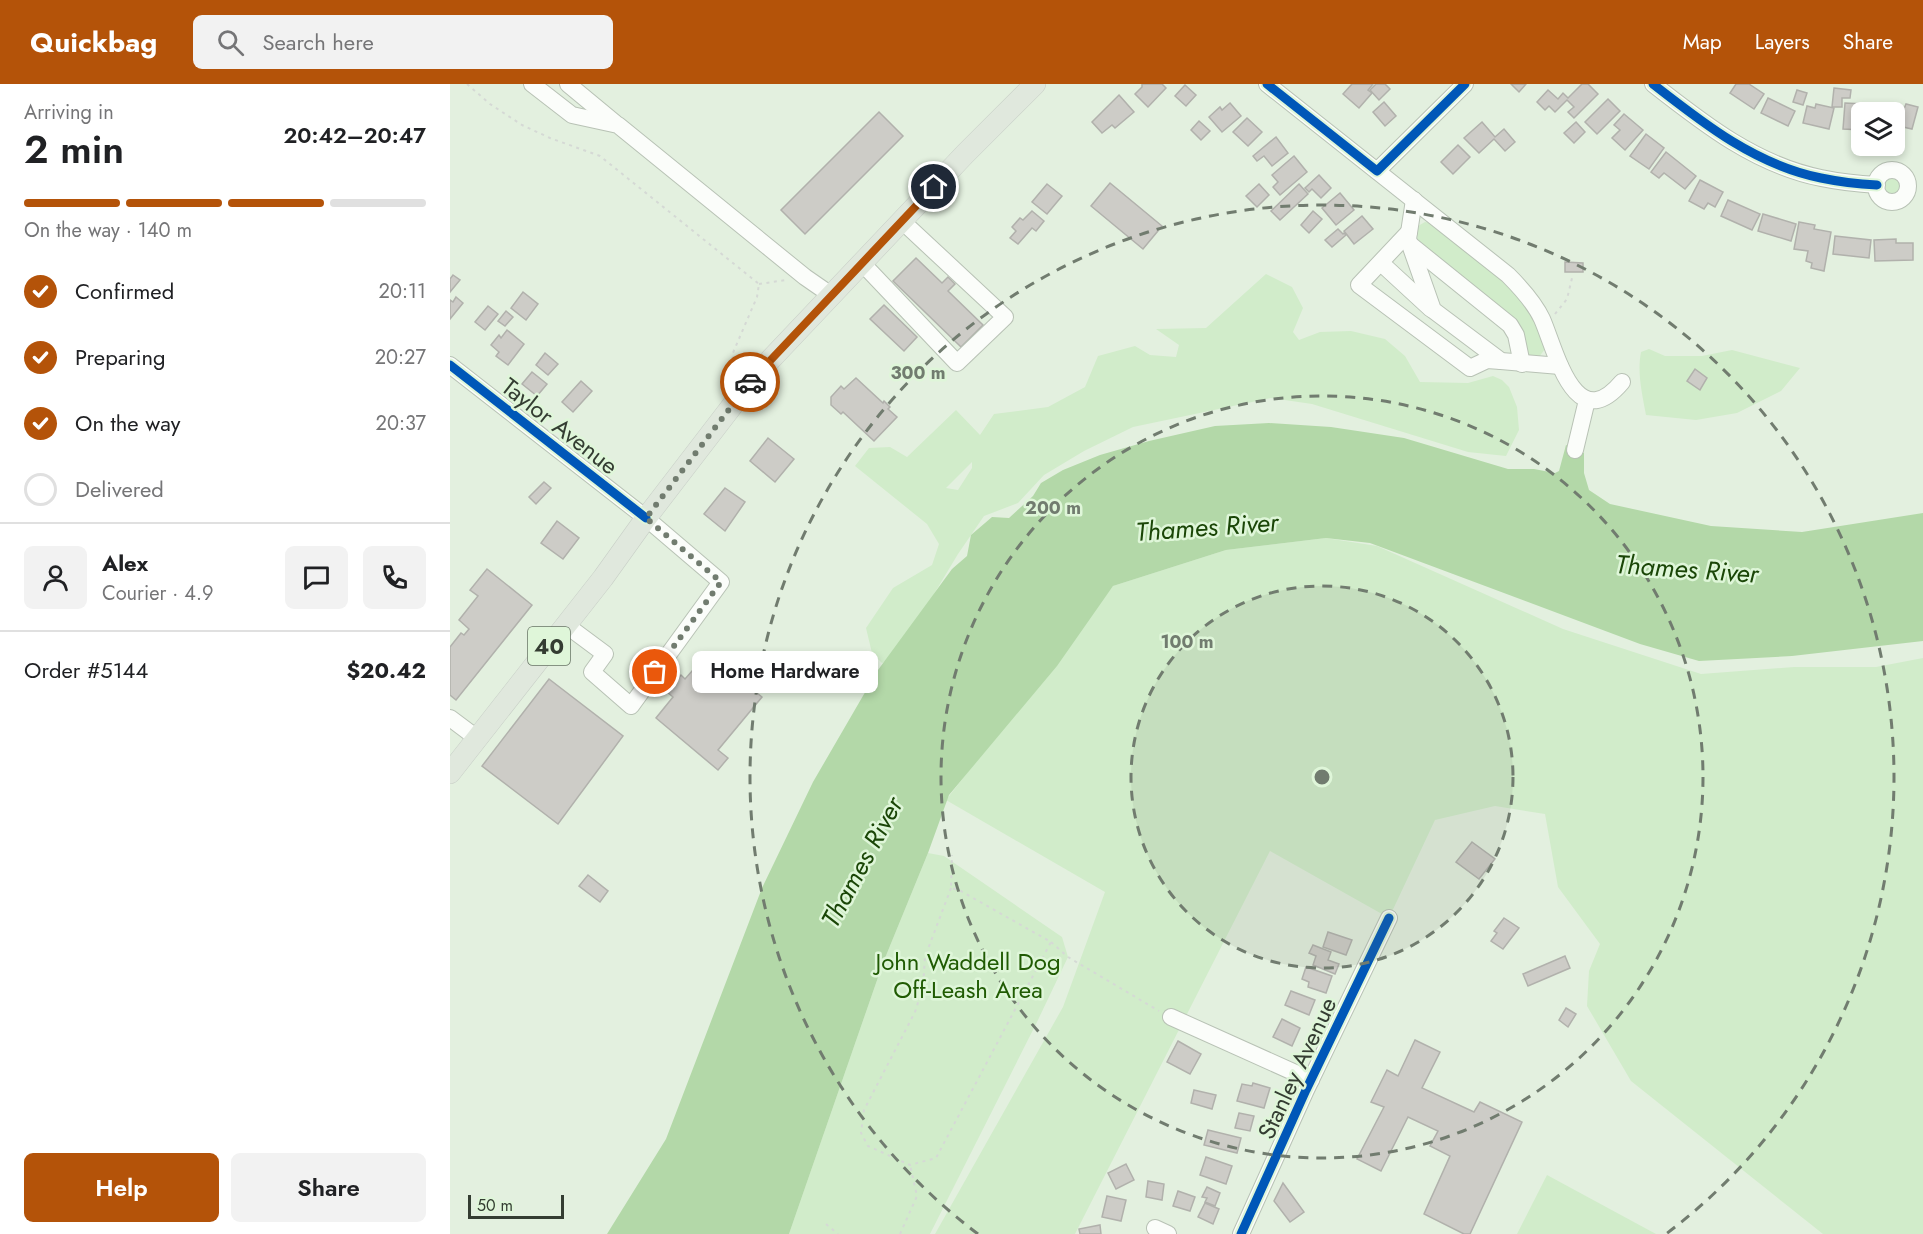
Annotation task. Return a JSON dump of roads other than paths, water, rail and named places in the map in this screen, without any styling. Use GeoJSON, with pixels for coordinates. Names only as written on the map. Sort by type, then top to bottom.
{"type":"FeatureCollection","features":[{"type":"Feature","properties":{"kind":"main road","name":"40"},"geometry":{"type":"LineString","coordinates":[[450,773],[566,625],[755,376],[965,154],[1035,84]]}},
{"type":"Feature","properties":{"kind":"street"},"geometry":{"type":"LineString","coordinates":[[532,84],[572,115],[618,125]]}},
{"type":"Feature","properties":{"kind":"street"},"geometry":{"type":"LineString","coordinates":[[568,84],[805,278],[831,295]]}},
{"type":"Feature","properties":{"kind":"street"},"geometry":{"type":"LineString","coordinates":[[1267,84],[1508,275],[1530,300],[1545,326],[1560,366],[1573,390],[1587,400],[1597,400],[1606,397],[1622,382]]}},
{"type":"Feature","properties":{"kind":"street"},"geometry":{"type":"LineString","coordinates":[[1377,171],[1465,84]]}},
{"type":"Feature","properties":{"kind":"street"},"geometry":{"type":"LineString","coordinates":[[1653,84],[1704,124],[1757,156],[1820,178],[1877,185]]}},
{"type":"Feature","properties":{"kind":"street"},"geometry":{"type":"LineString","coordinates":[[1414,200],[1410,239],[1433,310]]}},
{"type":"Feature","properties":{"kind":"street"},"geometry":{"type":"LineString","coordinates":[[862,263],[957,363],[1005,317],[902,221]]}},
{"type":"Feature","properties":{"kind":"street"},"geometry":{"type":"LineString","coordinates":[[1410,239],[1359,285],[1470,368],[1487,360],[1560,366]]}},
{"type":"Feature","properties":{"kind":"street"},"geometry":{"type":"LineString","coordinates":[[1410,239],[1510,325],[1516,334],[1522,364]]}},
{"type":"Feature","properties":{"kind":"street"},"geometry":{"type":"LineString","coordinates":[[1381,263],[1433,310],[1501,362]]}},
{"type":"Feature","properties":{"kind":"street","name":"Taylor Avenue"},"geometry":{"type":"LineString","coordinates":[[450,365],[646,518],[721,582],[631,706],[592,672],[605,654],[566,625]]}},
{"type":"Feature","properties":{"kind":"street"},"geometry":{"type":"LineString","coordinates":[[1575,450],[1587,400]]}},
{"type":"Feature","properties":{"kind":"street"},"geometry":{"type":"LineString","coordinates":[[450,718],[478,739]]}},
{"type":"Feature","properties":{"kind":"street","name":"Stanley Avenue"},"geometry":{"type":"LineString","coordinates":[[1240,1234],[1389,918]]}},
{"type":"Feature","properties":{"kind":"street"},"geometry":{"type":"LineString","coordinates":[[1171,1017],[1311,1080]]}},
{"type":"Feature","properties":{"kind":"water","name":"Thames River"},"geometry":{"type":"Polygon","coordinates":[[[1269,423],[1331,427],[1404,438],[1508,469],[1534,469],[1555,473],[1559,471],[1566,445],[1584,453],[1584,473],[1589,490],[1610,504],[1711,526],[1802,532],[1923,513],[1923,641],[1792,656],[1699,661],[1640,644],[1370,543],[1326,538],[1226,550],[1113,586],[1057,666],[949,795],[883,963],[789,1234],[607,1234],[666,1139],[762,888],[813,782],[878,670],[952,569],[967,556],[971,535],[992,517],[1009,518],[1033,496],[1041,483],[1063,470],[1100,455],[1215,426],[1269,423]]]}},
{"type":"Feature","properties":{"kind":"place","name":"Home Hardware"},"geometry":{"type":"Point","coordinates":[655,672]}},
{"type":"Feature","properties":{"kind":"park label","name":"John Waddell Dog Off-Leash Area"},"geometry":{"type":"Point","coordinates":[968,975]}}]}
